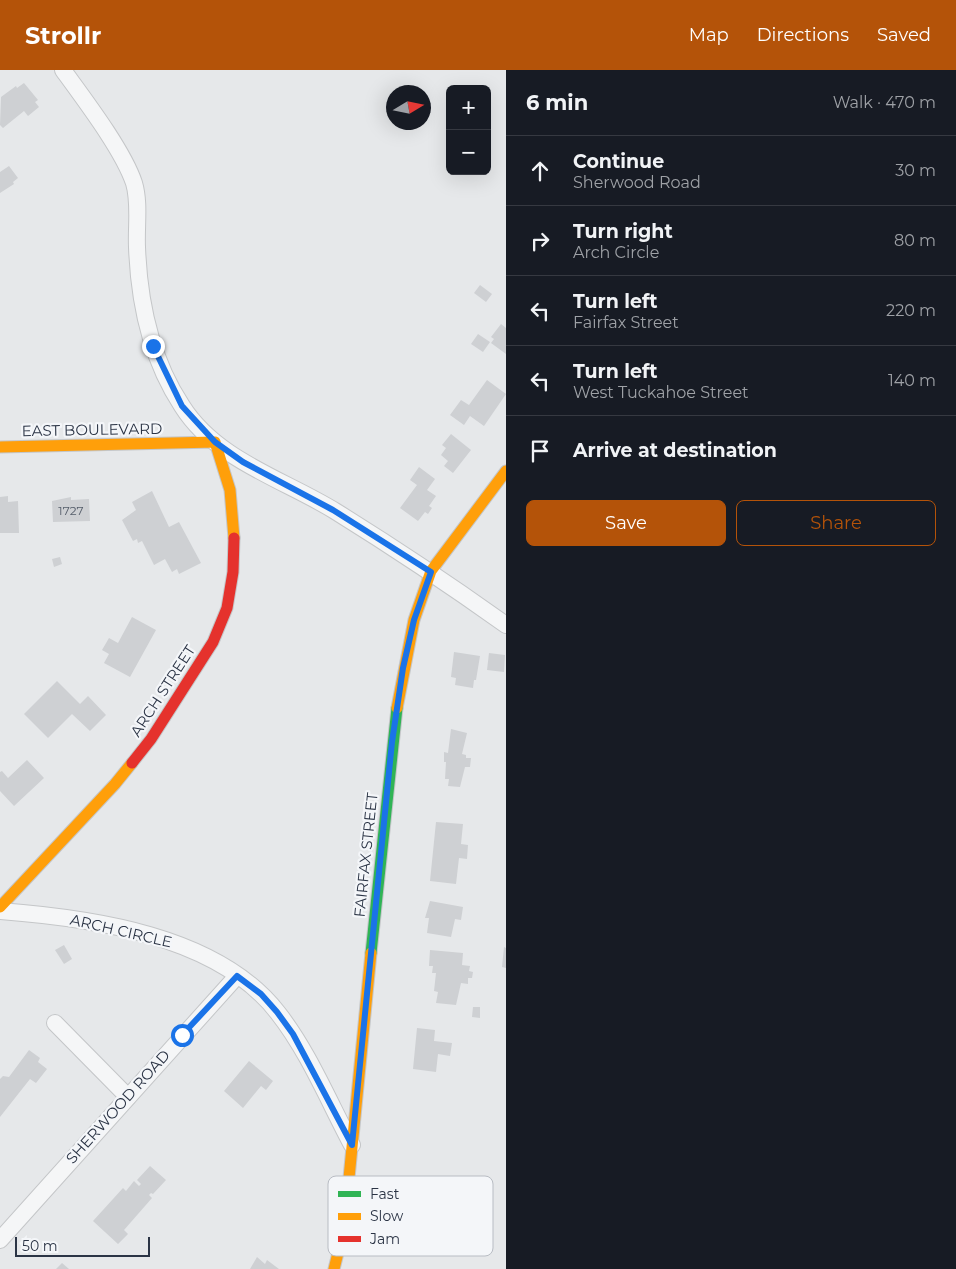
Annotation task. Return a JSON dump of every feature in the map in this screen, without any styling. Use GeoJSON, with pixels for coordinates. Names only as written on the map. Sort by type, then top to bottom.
{"type":"FeatureCollection","features":[{"type":"Feature","properties":{"kind":"street"},"geometry":{"type":"LineString","coordinates":[[63,70],[127,165],[134,184],[137,204],[136,245],[139,286],[153,346],[182,406],[215,442],[243,462],[333,510],[431,572],[506,625]]}},
{"type":"Feature","properties":{"kind":"street","name":"EAST BOULEVARD"},"geometry":{"type":"LineString","coordinates":[[0,448],[215,442]]}},
{"type":"Feature","properties":{"kind":"street","name":"ARCH STREET"},"geometry":{"type":"LineString","coordinates":[[0,907],[115,784],[151,739],[213,642],[227,608],[233,572],[234,535],[230,490],[215,442]]}},
{"type":"Feature","properties":{"kind":"street","name":"FAIRFAX STREET"},"geometry":{"type":"LineString","coordinates":[[349,1176],[392,742],[403,668],[414,620],[431,572],[506,471]]}},
{"type":"Feature","properties":{"kind":"street","name":"ARCH CIRCLE"},"geometry":{"type":"LineString","coordinates":[[0,911],[37,914],[98,923],[149,935],[179,944],[237,976],[261,994],[288,1027],[352,1145]]}},
{"type":"Feature","properties":{"kind":"street","name":"SHERWOOD ROAD"},"geometry":{"type":"LineString","coordinates":[[0,1240],[237,976]]}},
{"type":"Feature","properties":{"kind":"street"},"geometry":{"type":"LineString","coordinates":[[55,1024],[128,1098]]}},
{"type":"Feature","properties":{"kind":"street","name":"FAIRFAX STREET"},"geometry":{"type":"LineString","coordinates":[[334,1269],[337,1256]]}},
{"type":"Feature","properties":{"kind":"building"},"geometry":{"type":"Polygon","coordinates":[[[24,83],[38,100],[35,102],[39,107],[28,116],[24,111],[3,128],[0,125],[1,97],[16,86],[17,88],[24,83]]]}},
{"type":"Feature","properties":{"kind":"building"},"geometry":{"type":"Polygon","coordinates":[[[9,166],[18,178],[13,182],[14,184],[0,193],[0,172],[9,166]]]}},
{"type":"Feature","properties":{"kind":"building"},"geometry":{"type":"Polygon","coordinates":[[[480,285],[492,294],[486,302],[474,293],[480,285]]]}},
{"type":"Feature","properties":{"kind":"building"},"geometry":{"type":"Polygon","coordinates":[[[501,324],[506,328],[506,354],[491,343],[494,339],[491,337],[501,324]]]}},
{"type":"Feature","properties":{"kind":"building"},"geometry":{"type":"Polygon","coordinates":[[[478,334],[490,342],[483,352],[471,344],[478,334]]]}},
{"type":"Feature","properties":{"kind":"building"},"geometry":{"type":"Polygon","coordinates":[[[487,380],[506,394],[484,426],[470,416],[464,425],[450,415],[461,400],[469,405],[487,380]]]}},
{"type":"Feature","properties":{"kind":"building"},"geometry":{"type":"Polygon","coordinates":[[[451,434],[471,450],[453,473],[444,466],[448,461],[441,455],[446,448],[442,445],[451,434]]]}},
{"type":"Feature","properties":{"kind":"building"},"geometry":{"type":"Polygon","coordinates":[[[419,467],[435,479],[427,490],[436,496],[429,506],[432,508],[428,514],[425,512],[418,521],[400,508],[417,485],[410,480],[419,467]]]}},
{"type":"Feature","properties":{"kind":"building"},"geometry":{"type":"Polygon","coordinates":[[[152,491],[169,527],[179,522],[201,563],[179,574],[177,569],[172,572],[165,559],[154,565],[142,541],[138,543],[137,539],[133,541],[122,520],[136,510],[132,502],[152,491]]]}},
{"type":"Feature","properties":{"kind":"building"},"geometry":{"type":"Polygon","coordinates":[[[8,496],[8,502],[18,501],[19,533],[0,533],[0,497],[8,496]]]}},
{"type":"Feature","properties":{"kind":"building"},"geometry":{"type":"Polygon","coordinates":[[[71,497],[71,500],[89,499],[90,521],[53,522],[52,501],[71,497]]]}},
{"type":"Feature","properties":{"kind":"building"},"geometry":{"type":"Polygon","coordinates":[[[60,557],[62,564],[54,567],[52,559],[60,557]]]}},
{"type":"Feature","properties":{"kind":"building"},"geometry":{"type":"Polygon","coordinates":[[[132,617],[156,630],[130,677],[104,663],[109,654],[102,650],[109,638],[118,643],[132,617]]]}},
{"type":"Feature","properties":{"kind":"building"},"geometry":{"type":"Polygon","coordinates":[[[454,652],[480,656],[473,688],[455,685],[456,678],[451,677],[454,652]]]}},
{"type":"Feature","properties":{"kind":"building"},"geometry":{"type":"Polygon","coordinates":[[[489,653],[505,655],[504,672],[487,670],[489,653]]]}},
{"type":"Feature","properties":{"kind":"building"},"geometry":{"type":"Polygon","coordinates":[[[57,681],[80,704],[88,696],[106,715],[90,731],[72,714],[48,738],[24,714],[57,681]]]}},
{"type":"Feature","properties":{"kind":"building"},"geometry":{"type":"Polygon","coordinates":[[[451,729],[467,733],[462,754],[466,755],[466,758],[471,758],[470,767],[465,767],[460,787],[448,786],[449,779],[445,779],[446,762],[444,762],[444,752],[448,753],[451,729]]]}},
{"type":"Feature","properties":{"kind":"building"},"geometry":{"type":"Polygon","coordinates":[[[27,760],[44,778],[14,806],[0,791],[0,772],[2,771],[8,778],[27,760]]]}},
{"type":"Feature","properties":{"kind":"building"},"geometry":{"type":"Polygon","coordinates":[[[436,822],[463,824],[461,844],[468,845],[467,859],[459,858],[456,884],[430,881],[436,822]]]}},
{"type":"Feature","properties":{"kind":"building"},"geometry":{"type":"Polygon","coordinates":[[[430,901],[463,907],[461,920],[455,919],[451,937],[427,933],[429,918],[425,918],[430,901]]]}},
{"type":"Feature","properties":{"kind":"building"},"geometry":{"type":"Polygon","coordinates":[[[64,945],[72,959],[64,964],[55,950],[64,945]]]}},
{"type":"Feature","properties":{"kind":"building"},"geometry":{"type":"Polygon","coordinates":[[[504,947],[506,948],[506,968],[502,967],[504,947]]]}},
{"type":"Feature","properties":{"kind":"building"},"geometry":{"type":"Polygon","coordinates":[[[430,950],[463,953],[462,965],[470,966],[469,971],[473,972],[472,978],[468,978],[468,984],[461,983],[456,1005],[436,1003],[438,992],[434,991],[436,973],[432,973],[433,966],[429,966],[430,950]]]}},
{"type":"Feature","properties":{"kind":"building"},"geometry":{"type":"Polygon","coordinates":[[[473,1007],[480,1007],[480,1018],[472,1017],[473,1007]]]}},
{"type":"Feature","properties":{"kind":"building"},"geometry":{"type":"Polygon","coordinates":[[[417,1028],[435,1030],[434,1041],[452,1043],[450,1056],[438,1054],[436,1072],[413,1069],[417,1028]]]}},
{"type":"Feature","properties":{"kind":"building"},"geometry":{"type":"Polygon","coordinates":[[[29,1050],[40,1058],[38,1062],[47,1069],[36,1083],[30,1079],[0,1117],[0,1079],[3,1076],[9,1077],[29,1050]]]}},
{"type":"Feature","properties":{"kind":"building"},"geometry":{"type":"Polygon","coordinates":[[[249,1061],[273,1081],[266,1090],[261,1086],[243,1108],[224,1091],[249,1061]]]}},
{"type":"Feature","properties":{"kind":"building"},"geometry":{"type":"Polygon","coordinates":[[[150,1166],[166,1180],[153,1194],[149,1195],[152,1198],[124,1230],[128,1234],[118,1244],[93,1221],[123,1188],[126,1191],[134,1181],[139,1186],[141,1184],[137,1180],[150,1166]]]}},
{"type":"Feature","properties":{"kind":"building"},"geometry":{"type":"Polygon","coordinates":[[[257,1257],[265,1264],[267,1260],[279,1269],[250,1269],[257,1257]]]}},
{"type":"Feature","properties":{"kind":"building"},"geometry":{"type":"Polygon","coordinates":[[[62,1263],[69,1269],[56,1269],[62,1263]]]}},
{"type":"Feature","properties":{"kind":"traffic: fast"},"geometry":{"type":"LineString","coordinates":[[371,953],[397,708]]}},
{"type":"Feature","properties":{"kind":"traffic: slow"},"geometry":{"type":"LineString","coordinates":[[0,447],[215,442],[230,490],[234,538]]}},
{"type":"Feature","properties":{"kind":"traffic: slow"},"geometry":{"type":"LineString","coordinates":[[397,708],[414,620],[431,571],[506,471]]}},
{"type":"Feature","properties":{"kind":"traffic: slow"},"geometry":{"type":"LineString","coordinates":[[0,907],[115,784],[132,763]]}},
{"type":"Feature","properties":{"kind":"traffic: slow"},"geometry":{"type":"LineString","coordinates":[[349,1176],[371,953]]}},
{"type":"Feature","properties":{"kind":"traffic: slow"},"geometry":{"type":"LineString","coordinates":[[334,1269],[337,1256]]}},
{"type":"Feature","properties":{"kind":"traffic: jam"},"geometry":{"type":"LineString","coordinates":[[132,763],[151,739],[213,642],[227,608],[233,572],[234,538]]}},
{"type":"Feature","properties":{"kind":"route"},"geometry":{"type":"LineString","coordinates":[[153,346],[182,406],[190,418],[215,442],[243,462],[333,510],[431,572],[414,620],[403,668],[392,742],[352,1145],[293,1034],[261,994],[237,976],[182,1035]]}}]}
